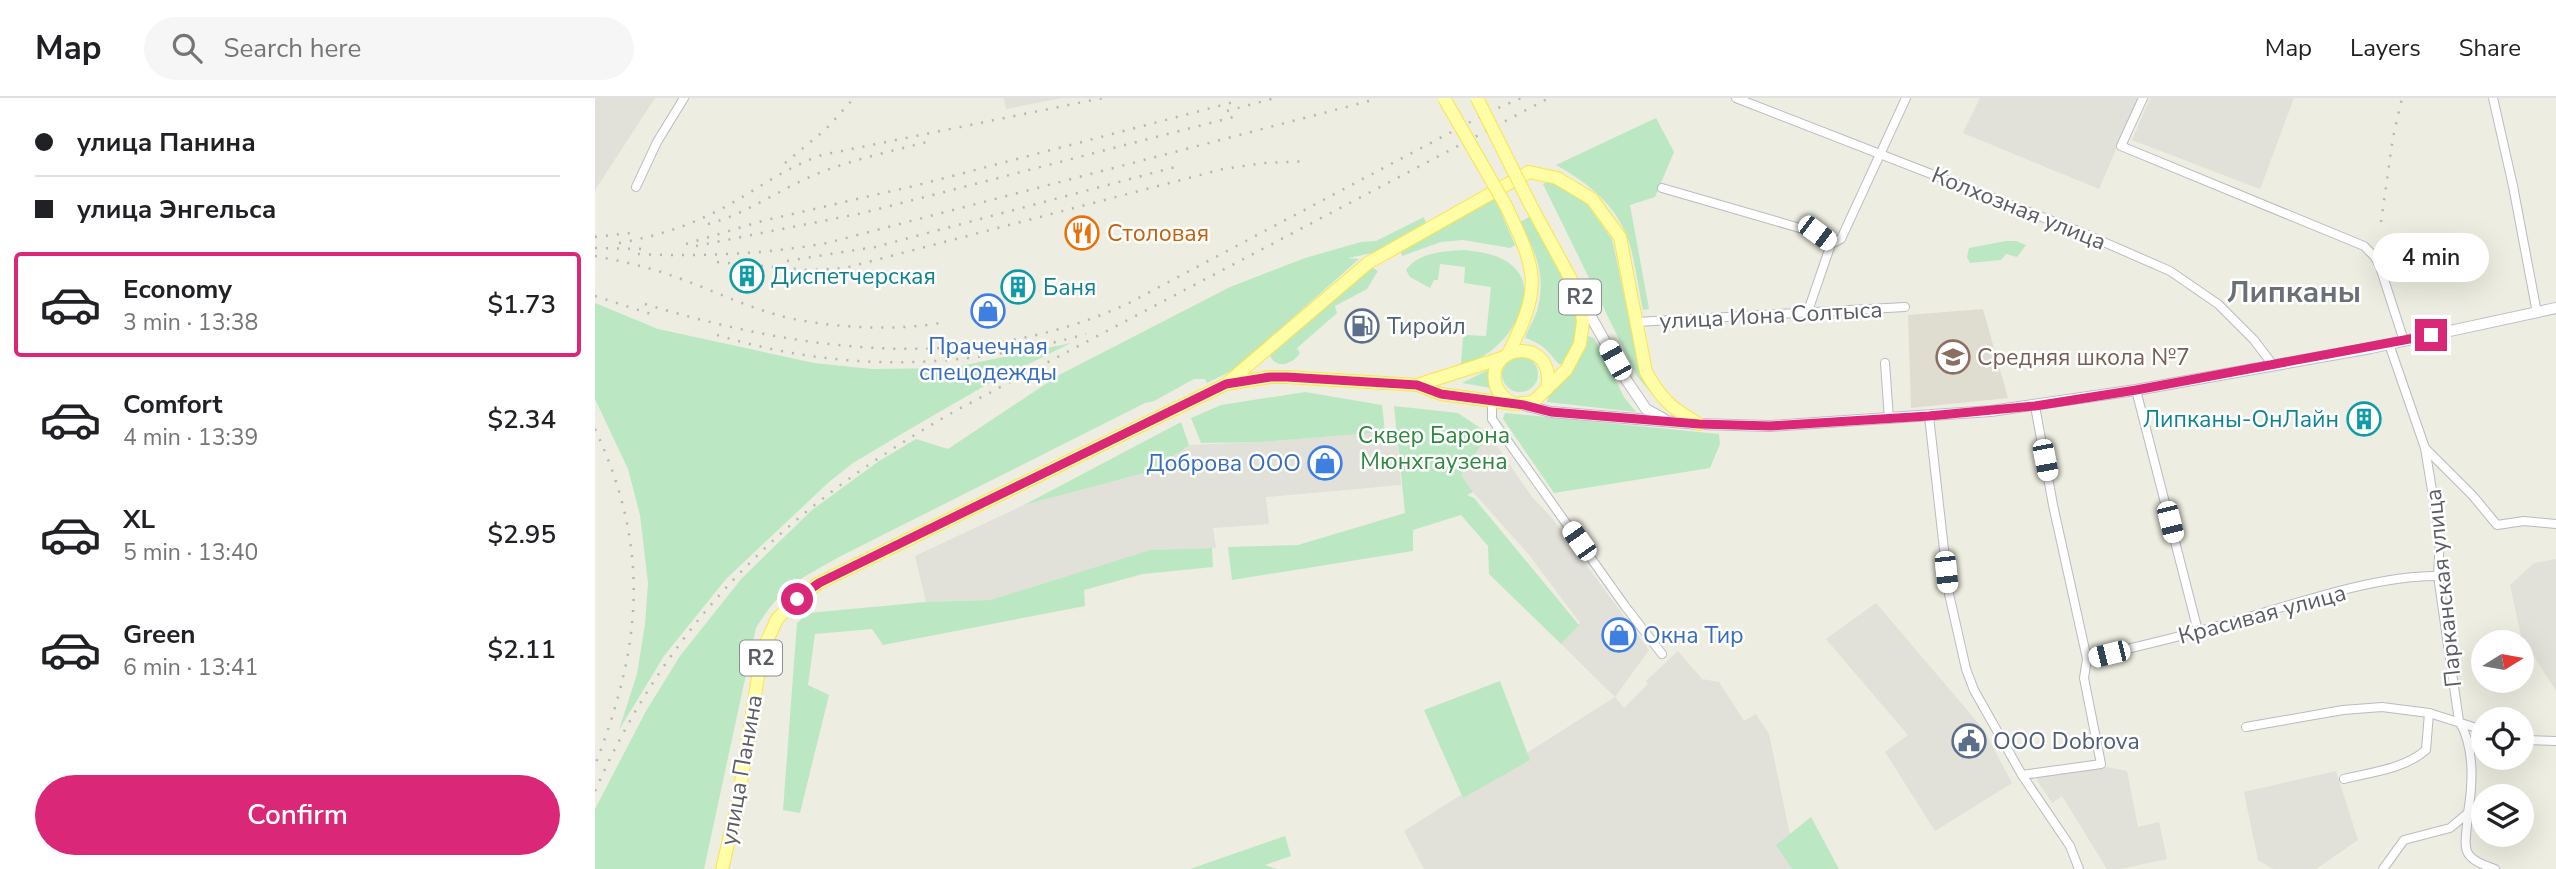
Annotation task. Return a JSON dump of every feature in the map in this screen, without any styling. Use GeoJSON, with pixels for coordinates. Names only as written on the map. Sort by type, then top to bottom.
{"type":"FeatureCollection","features":[{"type":"Feature","properties":{"kind":"main road","name":"R2"},"geometry":{"type":"LineString","coordinates":[[1417,385],[1505,356],[1521,328],[1533,288],[1532,267],[1506,206],[1444,98]]}},
{"type":"Feature","properties":{"kind":"main road","name":"R2"},"geometry":{"type":"LineString","coordinates":[[1417,385],[1441,394],[1520,404],[1534,402],[1566,370],[1580,344],[1583,323],[1580,296],[1477,98]]}},
{"type":"Feature","properties":{"kind":"main road"},"geometry":{"type":"LineString","coordinates":[[1226,384],[1368,263],[1529,172],[1557,178],[1592,199],[1620,237],[1646,372],[1673,409],[1699,424]]}},
{"type":"Feature","properties":{"kind":"main road"},"geometry":{"type":"LineString","coordinates":[[1520,404],[1499,393],[1495,384],[1497,366],[1505,356],[1518,350],[1540,357],[1549,377],[1547,389]]}},
{"type":"Feature","properties":{"kind":"main road","name":"улица Панина"},"geometry":{"type":"LineString","coordinates":[[722,869],[738,801],[761,652],[777,619],[797,599],[819,583],[1226,384],[1287,377],[1417,385]]}},
{"type":"Feature","properties":{"kind":"street"},"geometry":{"type":"LineString","coordinates":[[635,187],[657,142],[684,98]]}},
{"type":"Feature","properties":{"kind":"street","name":"Колхозная улица"},"geometry":{"type":"LineString","coordinates":[[1736,98],[2083,233],[2169,271],[2218,304],[2254,340],[2273,365]]}},
{"type":"Feature","properties":{"kind":"street"},"geometry":{"type":"LineString","coordinates":[[1808,311],[1831,244],[1841,239],[1906,98]]}},
{"type":"Feature","properties":{"kind":"street"},"geometry":{"type":"LineString","coordinates":[[2143,98],[2121,146],[2364,246],[2380,267],[2405,341]]}},
{"type":"Feature","properties":{"kind":"street"},"geometry":{"type":"LineString","coordinates":[[2493,98],[2537,313]]}},
{"type":"Feature","properties":{"kind":"street"},"geometry":{"type":"LineString","coordinates":[[1662,188],[1817,233],[1831,244]]}},
{"type":"Feature","properties":{"kind":"street"},"geometry":{"type":"LineString","coordinates":[[1580,296],[1627,381],[1646,409],[1666,421]]}},
{"type":"Feature","properties":{"kind":"street","name":"улица Иона Солтыса"},"geometry":{"type":"LineString","coordinates":[[1636,322],[1905,307]]}},
{"type":"Feature","properties":{"kind":"street"},"geometry":{"type":"LineString","coordinates":[[1520,404],[1551,412],[1699,424],[1770,426],[1929,416],[2035,406],[2136,390],[2405,341],[2556,308]]}},
{"type":"Feature","properties":{"kind":"street","name":"Парканская улица"},"geometry":{"type":"LineString","coordinates":[[2389,344],[2425,448],[2440,538],[2438,576],[2459,721],[2465,732],[2473,782],[2466,849],[2474,863],[2495,869]]}},
{"type":"Feature","properties":{"kind":"street"},"geometry":{"type":"LineString","coordinates":[[1885,363],[1889,419]]}},
{"type":"Feature","properties":{"kind":"street"},"geometry":{"type":"LineString","coordinates":[[2136,390],[2198,631]]}},
{"type":"Feature","properties":{"kind":"street"},"geometry":{"type":"LineString","coordinates":[[1492,400],[1492,419],[1662,654]]}},
{"type":"Feature","properties":{"kind":"street"},"geometry":{"type":"LineString","coordinates":[[2022,775],[2101,764],[2084,678],[2087,659],[2053,505],[2035,406]]}},
{"type":"Feature","properties":{"kind":"street"},"geometry":{"type":"LineString","coordinates":[[1929,416],[1949,594],[1966,669],[1974,690],[2022,775],[2070,846],[2079,869]]}},
{"type":"Feature","properties":{"kind":"street"},"geometry":{"type":"LineString","coordinates":[[2425,448],[2473,496],[2497,525],[2524,521],[2556,524]]}},
{"type":"Feature","properties":{"kind":"street","name":"Красивая улица"},"geometry":{"type":"LineString","coordinates":[[2087,659],[2316,597],[2398,579],[2438,576]]}},
{"type":"Feature","properties":{"kind":"street"},"geometry":{"type":"LineString","coordinates":[[2246,727],[2382,707],[2428,713],[2471,726]]}},
{"type":"Feature","properties":{"kind":"street"},"geometry":{"type":"LineString","coordinates":[[2344,779],[2406,764],[2419,756],[2426,750],[2428,713]]}},
{"type":"Feature","properties":{"kind":"street"},"geometry":{"type":"LineString","coordinates":[[2534,740],[2556,741]]}},
{"type":"Feature","properties":{"kind":"street"},"geometry":{"type":"LineString","coordinates":[[2383,869],[2404,840],[2450,828],[2468,813]]}},
{"type":"Feature","properties":{"kind":"shaded area"},"geometry":{"type":"Polygon","coordinates":[[[595,98],[655,98],[595,190],[595,98]]]}},
{"type":"Feature","properties":{"kind":"shaded area"},"geometry":{"type":"Polygon","coordinates":[[[1004,98],[1062,98],[1006,109],[1004,98]]]}},
{"type":"Feature","properties":{"kind":"shaded area"},"geometry":{"type":"Polygon","coordinates":[[[1980,98],[2138,98],[2099,189],[1963,133],[1980,98]]]}},
{"type":"Feature","properties":{"kind":"shaded area"},"geometry":{"type":"Polygon","coordinates":[[[2150,98],[2294,98],[2260,189],[2132,140],[2150,98]]]}},
{"type":"Feature","properties":{"kind":"shaded area","name":"Средняя школа №7"},"geometry":{"type":"Polygon","coordinates":[[[1983,309],[2008,398],[1911,408],[1908,315],[1983,309]]]}},
{"type":"Feature","properties":{"kind":"shaded area"},"geometry":{"type":"Polygon","coordinates":[[[1396,431],[1401,485],[1266,497],[1269,524],[1213,528],[1216,548],[1150,550],[990,600],[926,602],[915,556],[1024,505],[1152,471],[1189,445],[1396,431]]]}},
{"type":"Feature","properties":{"kind":"shaded area"},"geometry":{"type":"Polygon","coordinates":[[[1489,434],[1532,497],[1551,517],[1649,650],[1615,697],[1561,644],[1580,623],[1530,556],[1461,475],[1489,434]]]}},
{"type":"Feature","properties":{"kind":"shaded area"},"geometry":{"type":"Polygon","coordinates":[[[2556,559],[2556,691],[2534,656],[2534,630],[2520,630],[2510,585],[2534,563],[2556,559]]]}},
{"type":"Feature","properties":{"kind":"shaded area"},"geometry":{"type":"Polygon","coordinates":[[[1876,603],[1984,730],[2012,783],[1935,831],[1885,752],[1908,735],[1826,639],[1876,603]]]}},
{"type":"Feature","properties":{"kind":"shaded area"},"geometry":{"type":"Polygon","coordinates":[[[1678,651],[1702,679],[1719,682],[1744,721],[1756,714],[1769,734],[1790,835],[1777,845],[1792,869],[1424,869],[1404,831],[1615,697],[1624,708],[1648,684],[1646,681],[1678,651]]]}},
{"type":"Feature","properties":{"kind":"shaded area"},"geometry":{"type":"Polygon","coordinates":[[[2101,766],[2127,771],[2138,827],[2159,822],[2167,859],[2120,869],[2107,869],[2062,796],[2052,803],[2037,780],[2038,775],[2101,766]]]}},
{"type":"Feature","properties":{"kind":"shaded area"},"geometry":{"type":"Polygon","coordinates":[[[2336,771],[2358,840],[2316,869],[2273,869],[2258,860],[2244,792],[2336,771]]]}},
{"type":"Feature","properties":{"kind":"green space"},"geometry":{"type":"Polygon","coordinates":[[[1656,118],[1674,152],[1655,197],[1630,205],[1649,309],[1643,310],[1632,252],[1614,212],[1578,178],[1556,165],[1656,118]]]}},
{"type":"Feature","properties":{"kind":"green space"},"geometry":{"type":"Polygon","coordinates":[[[1543,184],[1556,184],[1587,204],[1612,239],[1641,374],[1659,402],[1637,376],[1543,184]]]}},
{"type":"Feature","properties":{"kind":"green space"},"geometry":{"type":"Polygon","coordinates":[[[1495,198],[1515,245],[1510,248],[1463,240],[1441,242],[1402,256],[1400,250],[1495,198]]]}},
{"type":"Feature","properties":{"kind":"green space"},"geometry":{"type":"Polygon","coordinates":[[[1531,216],[1570,284],[1579,312],[1577,335],[1563,364],[1559,364],[1541,346],[1525,338],[1537,311],[1541,283],[1538,263],[1520,222],[1531,216]]]}},
{"type":"Feature","properties":{"kind":"green space"},"geometry":{"type":"Polygon","coordinates":[[[1424,217],[1426,224],[1377,252],[1348,258],[1359,259],[1235,369],[1207,383],[1205,379],[1194,379],[839,557],[791,586],[774,603],[756,628],[704,869],[595,869],[595,809],[646,711],[680,656],[742,578],[812,510],[879,461],[916,439],[948,449],[1059,375],[1230,287],[1305,258],[1361,242],[1376,241],[1424,217]]]}},
{"type":"Feature","properties":{"kind":"green space"},"geometry":{"type":"Polygon","coordinates":[[[2006,241],[2026,245],[2017,257],[2006,254],[2001,260],[1970,263],[1967,257],[1969,248],[2006,241]]]}},
{"type":"Feature","properties":{"kind":"green space"},"geometry":{"type":"Polygon","coordinates":[[[1464,250],[1494,255],[1513,266],[1524,285],[1524,300],[1511,329],[1500,342],[1474,361],[1461,364],[1463,338],[1467,335],[1486,336],[1491,287],[1464,283],[1465,267],[1440,264],[1438,280],[1434,280],[1430,288],[1410,277],[1406,270],[1425,256],[1464,250]]]}},
{"type":"Feature","properties":{"kind":"green space"},"geometry":{"type":"Polygon","coordinates":[[[1372,267],[1378,271],[1367,289],[1335,306],[1337,313],[1297,348],[1300,353],[1297,357],[1285,364],[1273,360],[1270,356],[1272,353],[1372,267]]]}},
{"type":"Feature","properties":{"kind":"green space"},"geometry":{"type":"Polygon","coordinates":[[[595,303],[658,329],[814,363],[872,369],[951,368],[1071,343],[986,385],[853,463],[829,482],[726,579],[664,656],[619,730],[637,674],[648,583],[640,515],[628,469],[595,399],[595,303]]]}},
{"type":"Feature","properties":{"kind":"green space"},"geometry":{"type":"Polygon","coordinates":[[[1588,336],[1594,338],[1624,397],[1636,412],[1547,402],[1549,394],[1574,369],[1588,336]]]}},
{"type":"Feature","properties":{"kind":"green space"},"geometry":{"type":"Polygon","coordinates":[[[1520,356],[1533,361],[1538,374],[1533,387],[1520,392],[1507,387],[1502,374],[1507,361],[1520,356]]]}},
{"type":"Feature","properties":{"kind":"green space"},"geometry":{"type":"Polygon","coordinates":[[[1488,370],[1491,388],[1462,383],[1488,370]]]}},
{"type":"Feature","properties":{"kind":"green space"},"geometry":{"type":"Polygon","coordinates":[[[1305,392],[1382,405],[1385,432],[1261,442],[1201,443],[1191,418],[1221,405],[1305,392]]]}},
{"type":"Feature","properties":{"kind":"green space","name":"Сквер Барона Мюнхгаузена"},"geometry":{"type":"Polygon","coordinates":[[[1394,406],[1458,413],[1489,434],[1461,475],[1473,492],[1467,495],[1474,498],[1579,625],[1561,644],[1489,574],[1488,546],[1461,515],[1413,530],[1413,551],[1232,580],[1228,547],[1298,545],[1405,513],[1394,406]]]}},
{"type":"Feature","properties":{"kind":"green space"},"geometry":{"type":"Polygon","coordinates":[[[1505,413],[1719,434],[1720,444],[1710,468],[1554,493],[1503,419],[1505,413]]]}},
{"type":"Feature","properties":{"kind":"green space"},"geometry":{"type":"Polygon","coordinates":[[[1181,422],[1189,445],[1152,471],[1024,505],[1181,422]]]}},
{"type":"Feature","properties":{"kind":"green space"},"geometry":{"type":"Polygon","coordinates":[[[1212,548],[1213,567],[1143,574],[1084,590],[1085,606],[883,645],[872,629],[815,634],[808,685],[829,695],[800,813],[783,810],[797,623],[808,613],[926,602],[990,600],[1150,550],[1212,548]]]}},
{"type":"Feature","properties":{"kind":"green space"},"geometry":{"type":"Polygon","coordinates":[[[1500,681],[1530,760],[1463,798],[1424,710],[1500,681]]]}},
{"type":"Feature","properties":{"kind":"green space"},"geometry":{"type":"Polygon","coordinates":[[[1811,817],[1839,869],[1792,869],[1776,845],[1811,817]]]}},
{"type":"Feature","properties":{"kind":"green space"},"geometry":{"type":"Polygon","coordinates":[[[1285,836],[1291,856],[1265,865],[1277,869],[1190,869],[1285,836]]]}},
{"type":"Feature","properties":{"kind":"railway"},"geometry":{"type":"LineString","coordinates":[[785,163],[826,129],[854,98]]}},
{"type":"Feature","properties":{"kind":"railway"},"geometry":{"type":"LineString","coordinates":[[619,243],[657,234],[705,217],[794,167],[822,155],[1103,98]]}},
{"type":"Feature","properties":{"kind":"railway"},"geometry":{"type":"LineString","coordinates":[[1227,111],[1275,98]]}},
{"type":"Feature","properties":{"kind":"railway"},"geometry":{"type":"LineString","coordinates":[[645,304],[705,321],[827,344],[950,348],[1011,340],[1070,326],[1129,303],[1489,112],[1521,98]]}},
{"type":"Feature","properties":{"kind":"railway"},"geometry":{"type":"LineString","coordinates":[[595,791],[626,728],[661,671],[700,618],[743,570],[790,525],[842,484],[897,446],[957,410],[1549,98]]}},
{"type":"Feature","properties":{"kind":"railway"},"geometry":{"type":"LineString","coordinates":[[2381,222],[2393,137],[2402,98]]}},
{"type":"Feature","properties":{"kind":"railway"},"geometry":{"type":"LineString","coordinates":[[638,254],[733,254],[827,243],[1373,100]]}},
{"type":"Feature","properties":{"kind":"railway"},"geometry":{"type":"LineString","coordinates":[[686,244],[762,221],[918,185],[1234,102]]}},
{"type":"Feature","properties":{"kind":"railway"},"geometry":{"type":"LineString","coordinates":[[696,246],[863,213],[1241,115]]}},
{"type":"Feature","properties":{"kind":"railway"},"geometry":{"type":"LineString","coordinates":[[708,224],[722,220],[826,170],[927,142]]}},
{"type":"Feature","properties":{"kind":"railway"},"geometry":{"type":"LineString","coordinates":[[717,262],[809,270],[845,268],[1223,169],[1264,163],[1308,161]]}},
{"type":"Feature","properties":{"kind":"railway"},"geometry":{"type":"LineString","coordinates":[[787,261],[875,247],[1179,166]]}},
{"type":"Feature","properties":{"kind":"railway"},"geometry":{"type":"LineString","coordinates":[[595,237],[630,233]]}},
{"type":"Feature","properties":{"kind":"railway"},"geometry":{"type":"LineString","coordinates":[[595,248],[647,249]]}},
{"type":"Feature","properties":{"kind":"railway"},"geometry":{"type":"LineString","coordinates":[[595,256],[664,273],[749,306],[814,323],[883,328],[945,322]]}},
{"type":"Feature","properties":{"kind":"railway"},"geometry":{"type":"LineString","coordinates":[[595,296],[654,315]]}},
{"type":"Feature","properties":{"kind":"railway"},"geometry":{"type":"LineString","coordinates":[[717,335],[810,356],[901,362],[993,355],[1086,334]]}},
{"type":"Feature","properties":{"kind":"railway"},"geometry":{"type":"LineString","coordinates":[[595,429],[613,473],[625,515],[632,556],[634,597],[623,679],[595,765]]}},
{"type":"Feature","properties":{"kind":"place","name":"Столовая"},"geometry":{"type":"Point","coordinates":[1082,233]}},
{"type":"Feature","properties":{"kind":"place","name":"Диспетчерская"},"geometry":{"type":"Point","coordinates":[747,276]}},
{"type":"Feature","properties":{"kind":"place","name":"Баня"},"geometry":{"type":"Point","coordinates":[1018,287]}},
{"type":"Feature","properties":{"kind":"place","name":"Прачечная спецодежды"},"geometry":{"type":"Point","coordinates":[988,311]}},
{"type":"Feature","properties":{"kind":"place","name":"Тиройл"},"geometry":{"type":"Point","coordinates":[1362,326]}},
{"type":"Feature","properties":{"kind":"place","name":"Средняя школа №7"},"geometry":{"type":"Point","coordinates":[1953,357]}},
{"type":"Feature","properties":{"kind":"place","name":"Липканы-ОнЛайн"},"geometry":{"type":"Point","coordinates":[2364,419]}},
{"type":"Feature","properties":{"kind":"place","name":"Доброва ООО"},"geometry":{"type":"Point","coordinates":[1325,463]}},
{"type":"Feature","properties":{"kind":"place","name":"Окна Тир"},"geometry":{"type":"Point","coordinates":[1619,635]}},
{"type":"Feature","properties":{"kind":"place","name":"OOO Dobrova"},"geometry":{"type":"Point","coordinates":[1969,741]}},
{"type":"Feature","properties":{"kind":"district","name":"Липканы"},"geometry":{"type":"Point","coordinates":[2294,292]}},
{"type":"Feature","properties":{"kind":"route"},"geometry":{"type":"LineString","coordinates":[[797,599],[819,583],[1226,384],[1287,377],[1417,385],[1441,394],[1524,405],[1551,412],[1699,424],[1770,426],[2035,406],[2371,348],[2431,335]]}}]}
